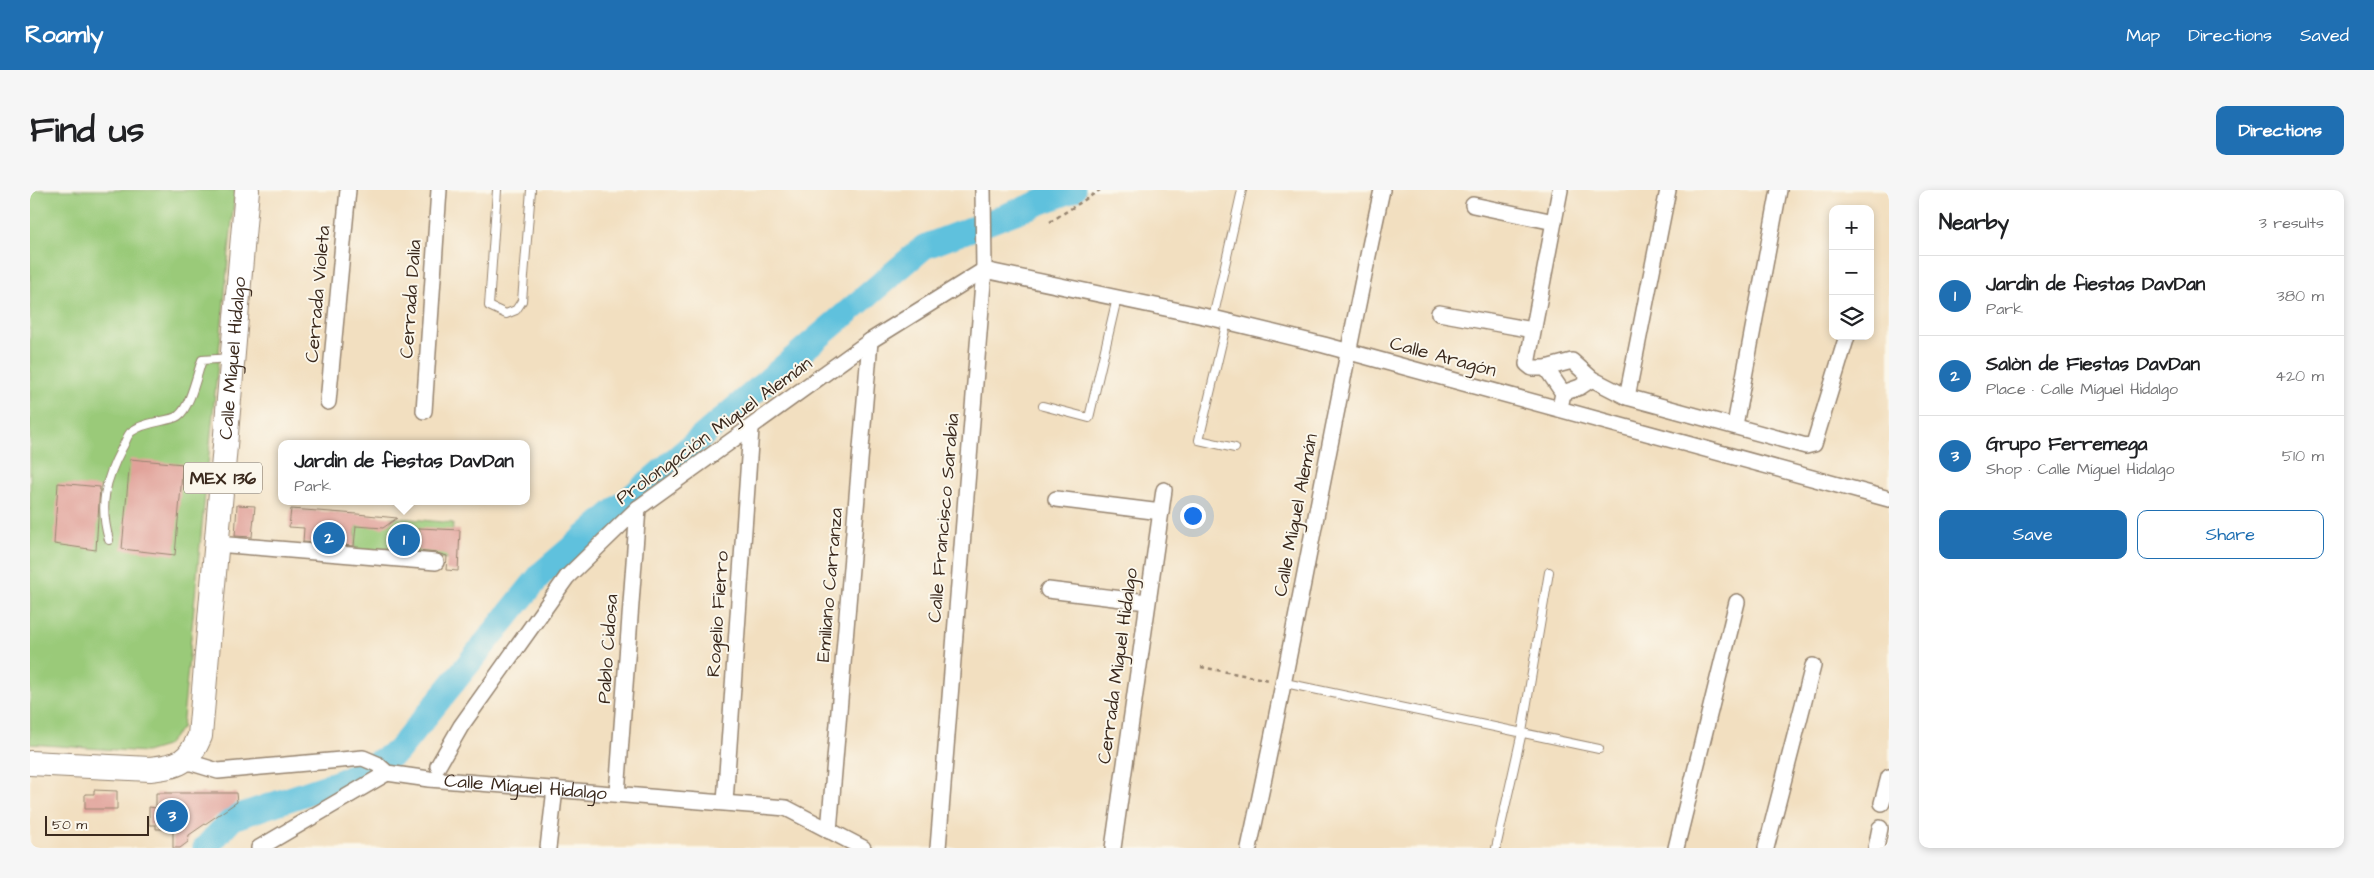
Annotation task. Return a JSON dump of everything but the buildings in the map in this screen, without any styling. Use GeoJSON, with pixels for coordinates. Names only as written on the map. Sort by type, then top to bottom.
{"type":"FeatureCollection","features":[{"type":"Feature","properties":{"kind":"main road","name":"Calle Míguel Hidalgo"},"geometry":{"type":"LineString","coordinates":[[185,761],[194,750],[200,736],[202,722],[247,190]]}},
{"type":"Feature","properties":{"kind":"main road"},"geometry":{"type":"LineString","coordinates":[[30,763],[150,769],[169,767],[185,761]]}},
{"type":"Feature","properties":{"kind":"street","name":"Cerrada Violeta"},"geometry":{"type":"LineString","coordinates":[[328,402],[348,190]]}},
{"type":"Feature","properties":{"kind":"street","name":"Cerrada Dalia"},"geometry":{"type":"LineString","coordinates":[[424,410],[439,190]]}},
{"type":"Feature","properties":{"kind":"street","name":"Calle Francisco Sarabia"},"geometry":{"type":"LineString","coordinates":[[938,848],[983,262],[983,190]]}},
{"type":"Feature","properties":{"kind":"street","name":"Calle Miguel Alemán"},"geometry":{"type":"LineString","coordinates":[[1249,848],[1285,683],[1346,352],[1382,190]]}},
{"type":"Feature","properties":{"kind":"street"},"geometry":{"type":"LineString","coordinates":[[1560,190],[1532,330],[1527,364],[1532,368],[1546,368],[1572,361],[1592,379],[1627,397],[1735,425],[1806,446],[1814,444],[1846,340]]}},
{"type":"Feature","properties":{"kind":"street"},"geometry":{"type":"LineString","coordinates":[[1627,397],[1668,190]]}},
{"type":"Feature","properties":{"kind":"street"},"geometry":{"type":"LineString","coordinates":[[1735,425],[1780,190]]}},
{"type":"Feature","properties":{"kind":"street"},"geometry":{"type":"LineString","coordinates":[[1473,204],[1554,222]]}},
{"type":"Feature","properties":{"kind":"street","name":"Calle Aragón"},"geometry":{"type":"LineString","coordinates":[[983,262],[1117,298],[1220,319],[1560,408],[1889,499]]}},
{"type":"Feature","properties":{"kind":"street","name":"Prolongación Miguel Alemán"},"geometry":{"type":"LineString","coordinates":[[438,766],[461,726],[567,577],[638,508],[983,262]]}},
{"type":"Feature","properties":{"kind":"street"},"geometry":{"type":"LineString","coordinates":[[1439,313],[1532,330]]}},
{"type":"Feature","properties":{"kind":"street","name":"Emiliano Carranza"},"geometry":{"type":"LineString","coordinates":[[829,831],[870,341]]}},
{"type":"Feature","properties":{"kind":"street"},"geometry":{"type":"LineString","coordinates":[[1546,368],[1563,393],[1560,408]]}},
{"type":"Feature","properties":{"kind":"street"},"geometry":{"type":"LineString","coordinates":[[1563,393],[1580,387],[1592,379]]}},
{"type":"Feature","properties":{"kind":"street","name":"Rogelio Fierro"},"geometry":{"type":"LineString","coordinates":[[725,802],[751,429]]}},
{"type":"Feature","properties":{"kind":"street","name":"Cerrada Miguel Hidalgo"},"geometry":{"type":"LineString","coordinates":[[1113,848],[1164,490]]}},
{"type":"Feature","properties":{"kind":"street"},"geometry":{"type":"LineString","coordinates":[[1056,499],[1161,512]]}},
{"type":"Feature","properties":{"kind":"street","name":"Pablo Cidosa"},"geometry":{"type":"LineString","coordinates":[[617,794],[638,508]]}},
{"type":"Feature","properties":{"kind":"street"},"geometry":{"type":"LineString","coordinates":[[217,544],[436,562]]}},
{"type":"Feature","properties":{"kind":"street"},"geometry":{"type":"LineString","coordinates":[[1048,590],[1147,602]]}},
{"type":"Feature","properties":{"kind":"street"},"geometry":{"type":"LineString","coordinates":[[1676,848],[1737,602]]}},
{"type":"Feature","properties":{"kind":"street"},"geometry":{"type":"LineString","coordinates":[[1766,848],[1813,666]]}},
{"type":"Feature","properties":{"kind":"street","name":"Calle Míguel Hidalgo"},"geometry":{"type":"LineString","coordinates":[[185,761],[218,772],[362,758],[378,766],[429,779],[786,808],[863,848]]}},
{"type":"Feature","properties":{"kind":"street"},"geometry":{"type":"LineString","coordinates":[[259,848],[378,766]]}},
{"type":"Feature","properties":{"kind":"street"},"geometry":{"type":"LineString","coordinates":[[1882,803],[1889,777]]}},
{"type":"Feature","properties":{"kind":"street"},"geometry":{"type":"LineString","coordinates":[[548,848],[555,789]]}},
{"type":"Feature","properties":{"kind":"street"},"geometry":{"type":"LineString","coordinates":[[1876,848],[1880,828]]}},
{"type":"Feature","properties":{"kind":"lane"},"geometry":{"type":"LineString","coordinates":[[497,190],[489,306],[506,314],[516,310],[522,301],[531,190]]}},
{"type":"Feature","properties":{"kind":"lane"},"geometry":{"type":"LineString","coordinates":[[1235,448],[1199,440],[1242,190]]}},
{"type":"Feature","properties":{"kind":"lane"},"geometry":{"type":"LineString","coordinates":[[1043,406],[1089,418],[1117,298]]}},
{"type":"Feature","properties":{"kind":"lane"},"geometry":{"type":"LineString","coordinates":[[109,540],[103,519],[105,488],[116,460],[131,432],[155,421],[178,416],[187,405],[202,360],[233,358]]}},
{"type":"Feature","properties":{"kind":"lane"},"geometry":{"type":"LineString","coordinates":[[1496,848],[1522,732],[1549,572]]}},
{"type":"Feature","properties":{"kind":"lane"},"geometry":{"type":"LineString","coordinates":[[1285,683],[1599,749]]}},
{"type":"Feature","properties":{"kind":"path"},"geometry":{"type":"LineString","coordinates":[[1050,222],[1100,190]]}},
{"type":"Feature","properties":{"kind":"path"},"geometry":{"type":"LineString","coordinates":[[1201,667],[1285,683]]}},
{"type":"Feature","properties":{"kind":"green space"},"geometry":{"type":"Polygon","coordinates":[[[30,190],[235,190],[182,728],[166,746],[146,752],[30,744],[30,190]]]}},
{"type":"Feature","properties":{"kind":"green space"},"geometry":{"type":"Polygon","coordinates":[[[390,517],[453,523],[451,559],[354,551],[356,526],[390,523],[390,517]]]}},
{"type":"Feature","properties":{"kind":"waterway"},"geometry":{"type":"LineString","coordinates":[[205,848],[233,818],[342,781],[397,752],[542,573],[924,247],[1073,190]]}},
{"type":"Feature","properties":{"kind":"place","name":"Salòn de Fiestas DavDan"},"geometry":{"type":"Point","coordinates":[329,538]}},
{"type":"Feature","properties":{"kind":"place","name":"Jardìn de fiestas DavDan"},"geometry":{"type":"Point","coordinates":[404,540]}},
{"type":"Feature","properties":{"kind":"place","name":"Grupo Ferremega"},"geometry":{"type":"Point","coordinates":[172,816]}}]}
